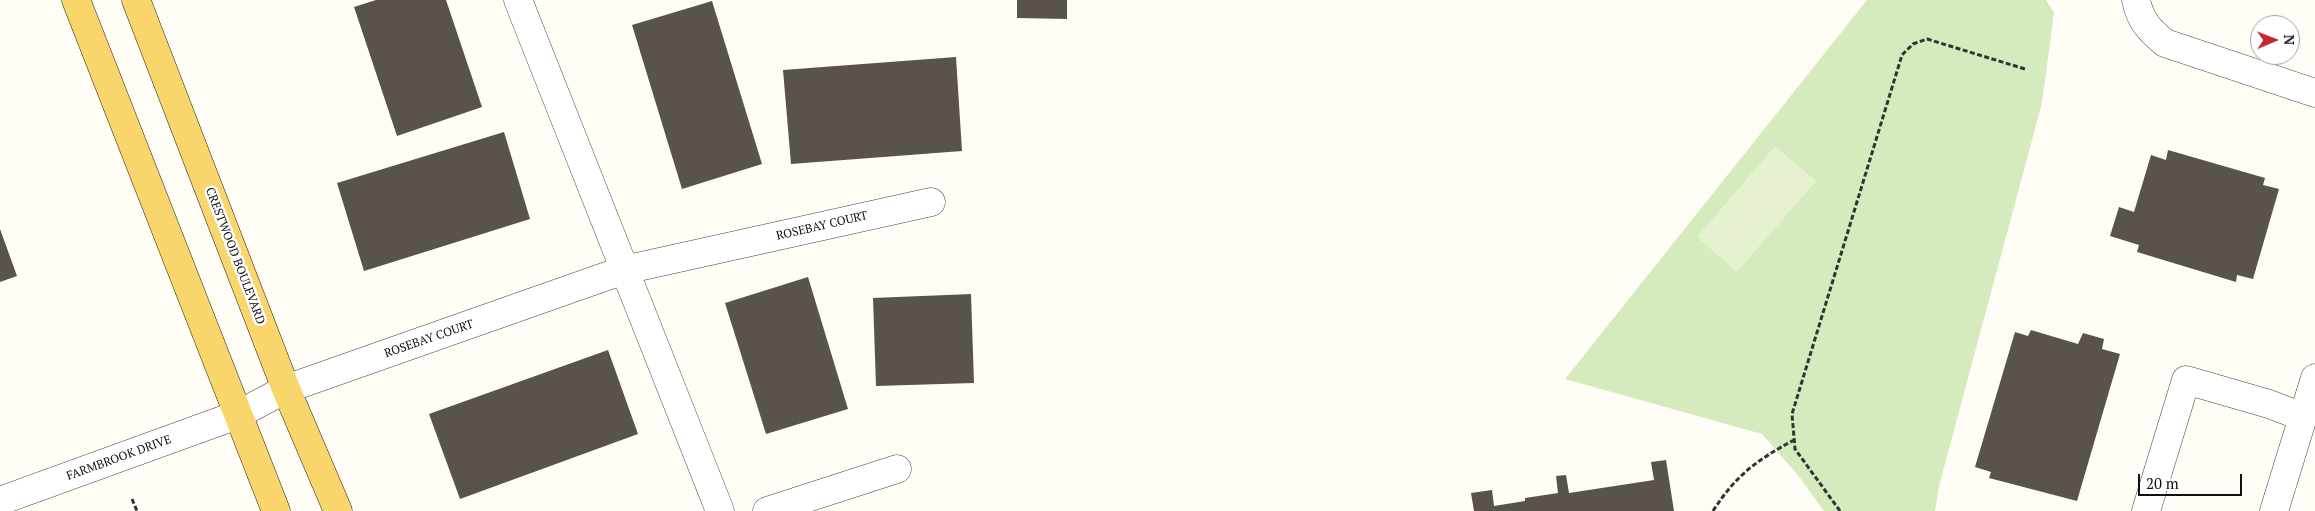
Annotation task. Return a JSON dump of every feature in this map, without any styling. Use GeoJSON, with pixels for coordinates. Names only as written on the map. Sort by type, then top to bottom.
{"type":"FeatureCollection","features":[{"type":"Feature","properties":{"kind":"main road"},"geometry":{"type":"LineString","coordinates":[[76,0],[237,416],[276,511]]}},
{"type":"Feature","properties":{"kind":"main road","name":"CRESTWOOD BOULEVARD"},"geometry":{"type":"LineString","coordinates":[[136,0],[286,389],[338,511]]}},
{"type":"Feature","properties":{"kind":"street"},"geometry":{"type":"LineString","coordinates":[[518,0],[720,511]]}},
{"type":"Feature","properties":{"kind":"street"},"geometry":{"type":"LineString","coordinates":[[2136,0],[2138,11],[2147,28],[2165,43],[2315,93]]}},
{"type":"Feature","properties":{"kind":"street","name":"ROSEBAY COURT"},"geometry":{"type":"LineString","coordinates":[[237,416],[286,389],[624,270],[931,202]]}},
{"type":"Feature","properties":{"kind":"street"},"geometry":{"type":"LineString","coordinates":[[2274,511],[2315,378]]}},
{"type":"Feature","properties":{"kind":"street"},"geometry":{"type":"LineString","coordinates":[[2146,511],[2186,380],[2269,404],[2303,417]]}},
{"type":"Feature","properties":{"kind":"street","name":"FARMBROOK DRIVE"},"geometry":{"type":"LineString","coordinates":[[0,501],[237,416]]}},
{"type":"Feature","properties":{"kind":"street"},"geometry":{"type":"LineString","coordinates":[[767,511],[897,469]]}},
{"type":"Feature","properties":{"kind":"path"},"geometry":{"type":"LineString","coordinates":[[1840,511],[1795,448],[1792,414],[1902,55],[1913,44],[1927,39],[2026,69]]}},
{"type":"Feature","properties":{"kind":"path"},"geometry":{"type":"LineString","coordinates":[[1713,511],[1726,491],[1744,472],[1762,457],[1794,440]]}},
{"type":"Feature","properties":{"kind":"path"},"geometry":{"type":"LineString","coordinates":[[132,498],[137,511]]}},
{"type":"Feature","properties":{"kind":"green space"},"geometry":{"type":"Polygon","coordinates":[[[1867,0],[2046,0],[2054,13],[2042,103],[1939,486],[1935,511],[1824,511],[1797,474],[1762,434],[1565,379],[1867,0]]]}},
{"type":"Feature","properties":{"kind":"green space"},"geometry":{"type":"Polygon","coordinates":[[[1775,146],[1816,181],[1737,272],[1697,237],[1775,146]]]}},
{"type":"Feature","properties":{"kind":"building"},"geometry":{"type":"Polygon","coordinates":[[[376,0],[446,0],[482,107],[397,136],[354,7],[376,0]]]}},
{"type":"Feature","properties":{"kind":"building"},"geometry":{"type":"Polygon","coordinates":[[[1017,0],[1067,0],[1067,19],[1017,18],[1017,0]]]}},
{"type":"Feature","properties":{"kind":"building"},"geometry":{"type":"Polygon","coordinates":[[[712,1],[762,164],[682,189],[632,25],[712,1]]]}},
{"type":"Feature","properties":{"kind":"building"},"geometry":{"type":"Polygon","coordinates":[[[956,57],[962,151],[791,164],[783,70],[956,57]]]}},
{"type":"Feature","properties":{"kind":"building"},"geometry":{"type":"Polygon","coordinates":[[[504,132],[530,219],[364,271],[337,183],[504,132]]]}},
{"type":"Feature","properties":{"kind":"building"},"geometry":{"type":"Polygon","coordinates":[[[2168,150],[2265,178],[2263,185],[2279,189],[2253,279],[2237,275],[2236,282],[2137,252],[2139,245],[2110,236],[2119,207],[2134,212],[2151,155],[2166,160],[2168,150]]]}},
{"type":"Feature","properties":{"kind":"building"},"geometry":{"type":"Polygon","coordinates":[[[0,229],[17,276],[0,282],[0,229]]]}},
{"type":"Feature","properties":{"kind":"building"},"geometry":{"type":"Polygon","coordinates":[[[808,277],[848,409],[766,434],[725,303],[808,277]]]}},
{"type":"Feature","properties":{"kind":"building"},"geometry":{"type":"Polygon","coordinates":[[[971,294],[974,383],[876,386],[873,298],[971,294]]]}},
{"type":"Feature","properties":{"kind":"building"},"geometry":{"type":"Polygon","coordinates":[[[2031,330],[2078,344],[2083,333],[2104,339],[2102,349],[2120,354],[2077,501],[1989,478],[1991,472],[1975,467],[2015,332],[2028,336],[2031,330]]]}},
{"type":"Feature","properties":{"kind":"building"},"geometry":{"type":"Polygon","coordinates":[[[608,350],[638,434],[460,499],[429,414],[608,350]]]}},
{"type":"Feature","properties":{"kind":"building"},"geometry":{"type":"Polygon","coordinates":[[[1666,460],[1674,511],[1474,511],[1471,493],[1492,490],[1494,506],[1525,501],[1525,498],[1558,493],[1556,476],[1566,475],[1569,493],[1654,480],[1651,462],[1666,460]]]}}]}
